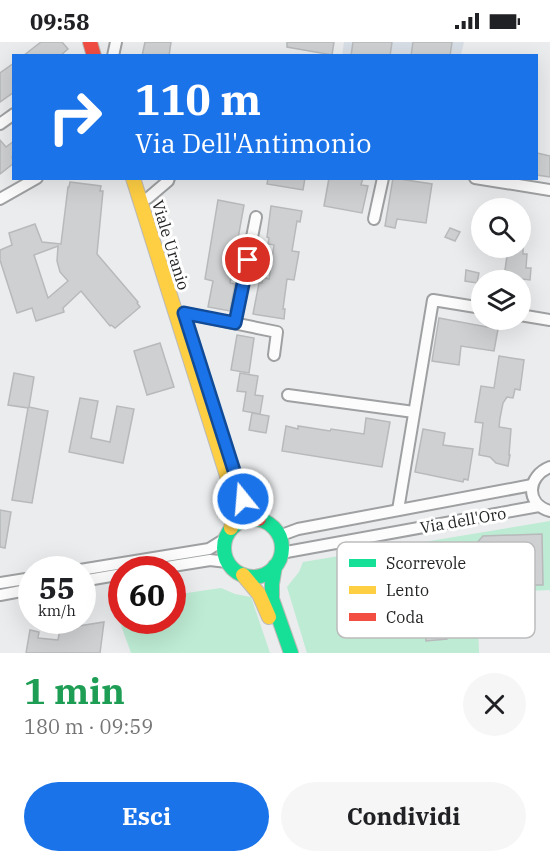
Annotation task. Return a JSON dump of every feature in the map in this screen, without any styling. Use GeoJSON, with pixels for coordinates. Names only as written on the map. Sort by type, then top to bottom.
{"type":"FeatureCollection","features":[{"type":"Feature","properties":{"kind":"main road","name":"Viale Uranio"},"geometry":{"type":"LineString","coordinates":[[134,180],[235,501],[235,513],[228,534]]}},
{"type":"Feature","properties":{"kind":"main road","name":"Viale Uranio"},"geometry":{"type":"LineString","coordinates":[[143,180],[243,499],[259,519]]}},
{"type":"Feature","properties":{"kind":"main road"},"geometry":{"type":"LineString","coordinates":[[243,575],[260,576],[268,572],[281,553],[282,544],[274,528],[259,519],[237,523],[228,534],[224,547],[227,562],[254,586],[264,602],[280,653]]}},
{"type":"Feature","properties":{"kind":"main road"},"geometry":{"type":"LineString","coordinates":[[274,566],[272,599],[291,653]]}},
{"type":"Feature","properties":{"kind":"street"},"geometry":{"type":"LineString","coordinates":[[0,199],[33,180]]}},
{"type":"Feature","properties":{"kind":"street"},"geometry":{"type":"LineString","coordinates":[[148,198],[168,180]]}},
{"type":"Feature","properties":{"kind":"street"},"geometry":{"type":"LineString","coordinates":[[374,219],[383,180]]}},
{"type":"Feature","properties":{"kind":"street"},"geometry":{"type":"LineString","coordinates":[[488,180],[550,190]]}},
{"type":"Feature","properties":{"kind":"street"},"geometry":{"type":"LineString","coordinates":[[235,323],[256,217]]}},
{"type":"Feature","properties":{"kind":"street"},"geometry":{"type":"LineString","coordinates":[[398,510],[433,300],[471,306]]}},
{"type":"Feature","properties":{"kind":"street"},"geometry":{"type":"LineString","coordinates":[[184,313],[278,332],[274,355]]}},
{"type":"Feature","properties":{"kind":"street"},"geometry":{"type":"LineString","coordinates":[[531,317],[550,320]]}},
{"type":"Feature","properties":{"kind":"street"},"geometry":{"type":"LineString","coordinates":[[288,395],[414,412]]}},
{"type":"Feature","properties":{"kind":"street"},"geometry":{"type":"LineString","coordinates":[[550,467],[538,473],[532,485],[532,493],[539,506],[550,511]]}},
{"type":"Feature","properties":{"kind":"street","name":"Via dell'Oro"},"geometry":{"type":"LineString","coordinates":[[279,536],[298,529],[532,485]]}},
{"type":"Feature","properties":{"kind":"street","name":"Via dell'Oro"},"geometry":{"type":"LineString","coordinates":[[341,542],[539,506]]}},
{"type":"Feature","properties":{"kind":"street"},"geometry":{"type":"LineString","coordinates":[[96,567],[209,549],[228,534]]}},
{"type":"Feature","properties":{"kind":"street","name":"Via dell'Oro"},"geometry":{"type":"LineString","coordinates":[[281,553],[337,543]]}},
{"type":"Feature","properties":{"kind":"street"},"geometry":{"type":"LineString","coordinates":[[186,564],[210,560],[227,562]]}},
{"type":"Feature","properties":{"kind":"street"},"geometry":{"type":"LineString","coordinates":[[0,583],[18,580]]}},
{"type":"Feature","properties":{"kind":"street"},"geometry":{"type":"LineString","coordinates":[[0,595],[18,592]]}},
{"type":"Feature","properties":{"kind":"shaded area"},"geometry":{"type":"Polygon","coordinates":[[[344,42],[464,42],[461,54],[342,54],[344,42]]]}},
{"type":"Feature","properties":{"kind":"green space"},"geometry":{"type":"Polygon","coordinates":[[[550,521],[550,590],[535,591],[535,542],[423,542],[550,521]]]}},
{"type":"Feature","properties":{"kind":"green space"},"geometry":{"type":"Polygon","coordinates":[[[337,556],[337,638],[478,638],[479,653],[307,653],[287,587],[299,572],[303,562],[337,556]]]}},
{"type":"Feature","properties":{"kind":"green space"},"geometry":{"type":"Polygon","coordinates":[[[221,588],[251,597],[270,653],[131,653],[124,634],[186,634],[186,593],[221,588]]]}},
{"type":"Feature","properties":{"kind":"building"},"geometry":{"type":"Polygon","coordinates":[[[41,42],[62,42],[68,49],[62,54],[26,54],[41,42]]]}},
{"type":"Feature","properties":{"kind":"building"},"geometry":{"type":"Polygon","coordinates":[[[145,42],[171,42],[169,54],[142,54],[145,42]]]}},
{"type":"Feature","properties":{"kind":"building"},"geometry":{"type":"Polygon","coordinates":[[[287,42],[334,42],[332,54],[287,47],[287,42]]]}},
{"type":"Feature","properties":{"kind":"building"},"geometry":{"type":"Polygon","coordinates":[[[353,42],[392,42],[390,54],[351,54],[353,42]]]}},
{"type":"Feature","properties":{"kind":"building"},"geometry":{"type":"Polygon","coordinates":[[[413,42],[452,42],[450,54],[411,54],[413,42]]]}},
{"type":"Feature","properties":{"kind":"building"},"geometry":{"type":"Polygon","coordinates":[[[12,64],[12,93],[0,102],[0,73],[12,64]]]}},
{"type":"Feature","properties":{"kind":"building"},"geometry":{"type":"Polygon","coordinates":[[[0,140],[6,147],[12,142],[12,165],[0,174],[0,140]]]}},
{"type":"Feature","properties":{"kind":"building"},"geometry":{"type":"Polygon","coordinates":[[[538,153],[550,156],[550,177],[538,175],[538,153]]]}},
{"type":"Feature","properties":{"kind":"building"},"geometry":{"type":"Polygon","coordinates":[[[268,180],[305,180],[303,190],[267,184],[268,180]]]}},
{"type":"Feature","properties":{"kind":"building"},"geometry":{"type":"Polygon","coordinates":[[[329,180],[362,180],[361,185],[368,186],[362,213],[324,206],[329,180]]]}},
{"type":"Feature","properties":{"kind":"building"},"geometry":{"type":"Polygon","coordinates":[[[393,180],[432,184],[426,223],[397,219],[395,228],[385,226],[393,180]]]}},
{"type":"Feature","properties":{"kind":"building"},"geometry":{"type":"Polygon","coordinates":[[[70,182],[101,186],[100,191],[103,191],[97,254],[140,307],[115,328],[110,326],[81,291],[63,308],[64,312],[36,321],[32,308],[17,313],[0,260],[0,250],[12,245],[9,233],[35,224],[42,242],[61,244],[70,182]],[[58,246],[34,255],[48,298],[68,281],[60,272],[57,261],[58,246]]]}},
{"type":"Feature","properties":{"kind":"building"},"geometry":{"type":"Polygon","coordinates":[[[218,200],[244,205],[230,283],[235,284],[230,311],[208,307],[213,281],[205,279],[218,200]]]}},
{"type":"Feature","properties":{"kind":"building"},"geometry":{"type":"Polygon","coordinates":[[[271,206],[302,211],[300,222],[297,221],[292,251],[299,252],[294,280],[287,279],[284,319],[253,314],[259,283],[262,283],[263,277],[269,279],[274,245],[268,244],[269,238],[267,237],[271,206]]]}},
{"type":"Feature","properties":{"kind":"building"},"geometry":{"type":"Polygon","coordinates":[[[450,228],[460,232],[455,241],[445,237],[450,228]]]}},
{"type":"Feature","properties":{"kind":"building"},"geometry":{"type":"Polygon","coordinates":[[[507,258],[527,258],[526,268],[531,268],[531,270],[505,270],[507,258]]]}},
{"type":"Feature","properties":{"kind":"building"},"geometry":{"type":"Polygon","coordinates":[[[466,270],[471,271],[471,282],[465,281],[466,270]]]}},
{"type":"Feature","properties":{"kind":"building"},"geometry":{"type":"Polygon","coordinates":[[[439,318],[471,324],[471,330],[498,330],[494,351],[461,346],[459,365],[432,361],[439,318]]]}},
{"type":"Feature","properties":{"kind":"building"},"geometry":{"type":"Polygon","coordinates":[[[237,335],[254,338],[249,373],[231,370],[237,335]]]}},
{"type":"Feature","properties":{"kind":"building"},"geometry":{"type":"Polygon","coordinates":[[[160,343],[174,387],[147,395],[134,351],[160,343]]]}},
{"type":"Feature","properties":{"kind":"building"},"geometry":{"type":"Polygon","coordinates":[[[499,356],[524,360],[520,390],[515,389],[513,398],[507,397],[503,403],[500,418],[499,427],[511,429],[508,466],[496,463],[490,457],[479,455],[483,423],[475,422],[481,386],[494,388],[499,356]]]}},
{"type":"Feature","properties":{"kind":"building"},"geometry":{"type":"Polygon","coordinates":[[[14,373],[34,377],[29,407],[48,411],[32,503],[12,500],[28,408],[8,405],[14,373]]]}},
{"type":"Feature","properties":{"kind":"building"},"geometry":{"type":"Polygon","coordinates":[[[240,373],[258,376],[255,395],[263,396],[260,414],[243,411],[246,392],[237,391],[240,373]]]}},
{"type":"Feature","properties":{"kind":"building"},"geometry":{"type":"Polygon","coordinates":[[[80,398],[98,401],[91,438],[110,442],[117,406],[134,409],[123,463],[69,452],[80,398]]]}},
{"type":"Feature","properties":{"kind":"building"},"geometry":{"type":"Polygon","coordinates":[[[252,413],[269,416],[266,433],[249,430],[252,413]]]}},
{"type":"Feature","properties":{"kind":"building"},"geometry":{"type":"Polygon","coordinates":[[[366,418],[390,422],[382,467],[282,451],[286,426],[364,434],[366,418]]]}},
{"type":"Feature","properties":{"kind":"building"},"geometry":{"type":"Polygon","coordinates":[[[423,429],[445,433],[443,445],[473,449],[468,480],[464,479],[463,482],[415,472],[423,429]]]}},
{"type":"Feature","properties":{"kind":"building"},"geometry":{"type":"Polygon","coordinates":[[[0,510],[11,512],[5,548],[0,547],[0,510]]]}},
{"type":"Feature","properties":{"kind":"building"},"geometry":{"type":"Polygon","coordinates":[[[542,534],[543,585],[535,585],[535,542],[478,542],[483,536],[542,534]]]}},
{"type":"Feature","properties":{"kind":"building"},"geometry":{"type":"Polygon","coordinates":[[[104,622],[100,653],[26,653],[29,634],[39,634],[38,638],[58,640],[59,634],[96,634],[96,623],[104,622]]]}},
{"type":"Feature","properties":{"kind":"building"},"geometry":{"type":"Polygon","coordinates":[[[426,638],[447,638],[447,639],[426,641],[426,638]]]}},
{"type":"Feature","properties":{"kind":"traffic: fast"},"geometry":{"type":"LineString","coordinates":[[253,519],[264,521],[277,532],[282,548],[280,559],[269,572],[253,577],[242,575],[229,564],[224,548],[226,537],[237,524],[253,519]]}},
{"type":"Feature","properties":{"kind":"traffic: fast"},"geometry":{"type":"LineString","coordinates":[[275,566],[272,599],[291,653]]}},
{"type":"Feature","properties":{"kind":"traffic: slow"},"geometry":{"type":"LineString","coordinates":[[134,180],[235,501],[231,528]]}},
{"type":"Feature","properties":{"kind":"traffic: slow"},"geometry":{"type":"LineString","coordinates":[[243,575],[259,594],[269,617]]}},
{"type":"Feature","properties":{"kind":"traffic: jam"},"geometry":{"type":"LineString","coordinates":[[90,42],[93,54]]}},
{"type":"Feature","properties":{"kind":"traffic: jam"},"geometry":{"type":"LineString","coordinates":[[238,485],[246,504],[259,519]]}},
{"type":"Feature","properties":{"kind":"route"},"geometry":{"type":"LineString","coordinates":[[243,499],[184,313],[235,323],[248,260]]}}]}
